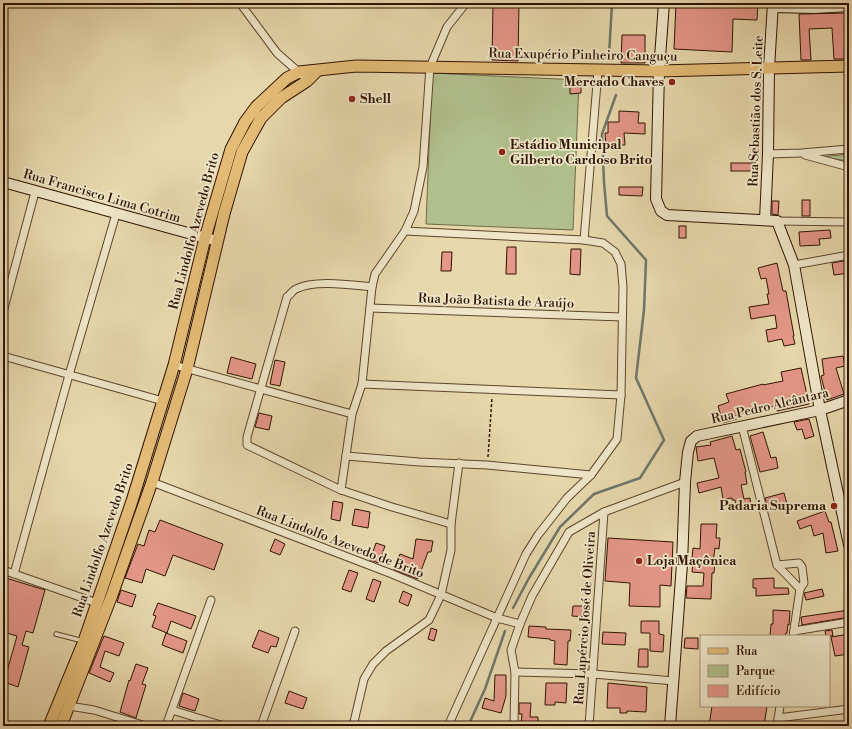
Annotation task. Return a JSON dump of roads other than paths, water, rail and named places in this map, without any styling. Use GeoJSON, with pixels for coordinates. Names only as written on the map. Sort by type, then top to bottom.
{"type":"FeatureCollection","features":[{"type":"Feature","properties":{"kind":"main road","name":"Rua Exupério Pinheiro Canguçu"},"geometry":{"type":"LineString","coordinates":[[316,71],[356,66],[598,71],[659,71],[849,66]]}},
{"type":"Feature","properties":{"kind":"main road","name":"Rua Lindolfo Azevedo Brito"},"geometry":{"type":"LineString","coordinates":[[61,726],[64,710],[84,641],[132,501],[174,365],[205,238],[231,148],[245,122],[256,107],[287,78],[299,72],[316,71]]}},
{"type":"Feature","properties":{"kind":"main road","name":"Rua Lindolfo Azevedo Brito"},"geometry":{"type":"LineString","coordinates":[[49,726],[64,710],[112,595],[152,482],[187,369],[217,241],[242,152],[260,118],[281,98],[307,80],[316,71]]}},
{"type":"Feature","properties":{"kind":"street"},"geometry":{"type":"LineString","coordinates":[[240,3],[277,53],[307,80]]}},
{"type":"Feature","properties":{"kind":"street"},"geometry":{"type":"LineString","coordinates":[[341,490],[352,414],[362,384],[372,287],[375,274],[405,231],[414,211],[423,167],[430,67],[447,27],[466,3]]}},
{"type":"Feature","properties":{"kind":"street"},"geometry":{"type":"LineString","coordinates":[[664,3],[659,71],[656,199],[661,212],[667,215],[849,222]]}},
{"type":"Feature","properties":{"kind":"street"},"geometry":{"type":"LineString","coordinates":[[773,5],[815,8],[849,6]]}},
{"type":"Feature","properties":{"kind":"street","name":"Rua Sebastião dos S. Leite"},"geometry":{"type":"LineString","coordinates":[[766,220],[768,68],[773,5]]}},
{"type":"Feature","properties":{"kind":"street"},"geometry":{"type":"LineString","coordinates":[[584,240],[598,71]]}},
{"type":"Feature","properties":{"kind":"street"},"geometry":{"type":"LineString","coordinates":[[768,154],[849,149]]}},
{"type":"Feature","properties":{"kind":"street"},"geometry":{"type":"LineString","coordinates":[[801,153],[849,166]]}},
{"type":"Feature","properties":{"kind":"street","name":"Rua Francisco Lima Cotrim"},"geometry":{"type":"LineString","coordinates":[[3,182],[217,241]]}},
{"type":"Feature","properties":{"kind":"street"},"geometry":{"type":"LineString","coordinates":[[3,312],[35,192]]}},
{"type":"Feature","properties":{"kind":"street"},"geometry":{"type":"LineString","coordinates":[[14,574],[69,375],[116,214]]}},
{"type":"Feature","properties":{"kind":"street"},"geometry":{"type":"LineString","coordinates":[[777,220],[794,265],[820,410],[849,544]]}},
{"type":"Feature","properties":{"kind":"street"},"geometry":{"type":"LineString","coordinates":[[405,231],[584,240],[603,243],[615,252],[621,264],[623,287],[621,395],[617,439],[591,475],[567,498],[538,535],[526,554],[448,726]]}},
{"type":"Feature","properties":{"kind":"street"},"geometry":{"type":"LineString","coordinates":[[794,265],[849,256]]}},
{"type":"Feature","properties":{"kind":"street"},"geometry":{"type":"LineString","coordinates":[[372,287],[327,283],[304,286],[295,289],[287,297],[262,389],[247,437],[247,445],[341,490],[451,524]]}},
{"type":"Feature","properties":{"kind":"street","name":"Rua João Batista de Araújo"},"geometry":{"type":"LineString","coordinates":[[370,308],[622,317]]}},
{"type":"Feature","properties":{"kind":"street"},"geometry":{"type":"LineString","coordinates":[[3,356],[163,401]]}},
{"type":"Feature","properties":{"kind":"street"},"geometry":{"type":"LineString","coordinates":[[174,365],[352,414]]}},
{"type":"Feature","properties":{"kind":"street"},"geometry":{"type":"LineString","coordinates":[[362,384],[621,395]]}},
{"type":"Feature","properties":{"kind":"street","name":"Rua Pedro Alcântara"},"geometry":{"type":"LineString","coordinates":[[685,482],[688,452],[691,442],[697,436],[820,410],[849,400]]}},
{"type":"Feature","properties":{"kind":"street"},"geometry":{"type":"LineString","coordinates":[[742,426],[777,565],[800,589]]}},
{"type":"Feature","properties":{"kind":"street"},"geometry":{"type":"LineString","coordinates":[[346,456],[419,462],[487,465],[591,475]]}},
{"type":"Feature","properties":{"kind":"street"},"geometry":{"type":"LineString","coordinates":[[353,726],[364,679],[374,664],[386,651],[429,620],[441,595],[451,550],[451,524],[460,463]]}},
{"type":"Feature","properties":{"kind":"street","name":"Rua Lindolfo Azevedo de Brito"},"geometry":{"type":"LineString","coordinates":[[152,482],[392,574],[497,618],[520,624]]}},
{"type":"Feature","properties":{"kind":"street"},"geometry":{"type":"LineString","coordinates":[[514,726],[515,672],[511,650],[532,596],[569,532],[604,512],[685,482],[682,564],[670,726]]}},
{"type":"Feature","properties":{"kind":"street","name":"Rua Lupércio José de Oliveira"},"geometry":{"type":"LineString","coordinates":[[589,726],[604,512]]}},
{"type":"Feature","properties":{"kind":"street"},"geometry":{"type":"LineString","coordinates":[[777,565],[799,564],[802,567],[804,583],[800,589],[794,633],[849,622]]}},
{"type":"Feature","properties":{"kind":"street"},"geometry":{"type":"LineString","coordinates":[[3,570],[97,603]]}},
{"type":"Feature","properties":{"kind":"street"},"geometry":{"type":"LineString","coordinates":[[166,726],[211,600]]}},
{"type":"Feature","properties":{"kind":"street"},"geometry":{"type":"LineString","coordinates":[[261,726],[295,631]]}},
{"type":"Feature","properties":{"kind":"street"},"geometry":{"type":"LineString","coordinates":[[515,672],[593,674],[674,681]]}},
{"type":"Feature","properties":{"kind":"street"},"geometry":{"type":"LineString","coordinates":[[777,726],[780,707]]}},
{"type":"Feature","properties":{"kind":"street"},"geometry":{"type":"LineString","coordinates":[[778,718],[849,709]]}},
{"type":"Feature","properties":{"kind":"street"},"geometry":{"type":"LineString","coordinates":[[64,710],[94,710],[146,726]]}},
{"type":"Feature","properties":{"kind":"street"},"geometry":{"type":"LineString","coordinates":[[172,710],[224,726]]}},
{"type":"Feature","properties":{"kind":"lane"},"geometry":{"type":"LineString","coordinates":[[56,634],[84,641]]}},
{"type":"Feature","properties":{"kind":"waterway"},"geometry":{"type":"LineString","coordinates":[[609,55],[612,3]]}},
{"type":"Feature","properties":{"kind":"waterway"},"geometry":{"type":"LineString","coordinates":[[513,608],[529,578],[560,527],[594,494],[640,478],[664,440],[636,378],[644,310],[646,260],[607,216],[602,134],[616,95]]}},
{"type":"Feature","properties":{"kind":"waterway"},"geometry":{"type":"LineString","coordinates":[[468,726],[485,689],[505,631]]}},
{"type":"Feature","properties":{"kind":"place","name":"Mercado Chaves"},"geometry":{"type":"Point","coordinates":[672,82]}},
{"type":"Feature","properties":{"kind":"place","name":"Shell"},"geometry":{"type":"Point","coordinates":[352,99]}},
{"type":"Feature","properties":{"kind":"place","name":"Estádio Municipal Gilberto Cardoso Brito"},"geometry":{"type":"Point","coordinates":[502,152]}},
{"type":"Feature","properties":{"kind":"place","name":"Padaria Suprema"},"geometry":{"type":"Point","coordinates":[834,506]}},
{"type":"Feature","properties":{"kind":"place","name":"Loja Maçônica"},"geometry":{"type":"Point","coordinates":[639,561]}}]}
